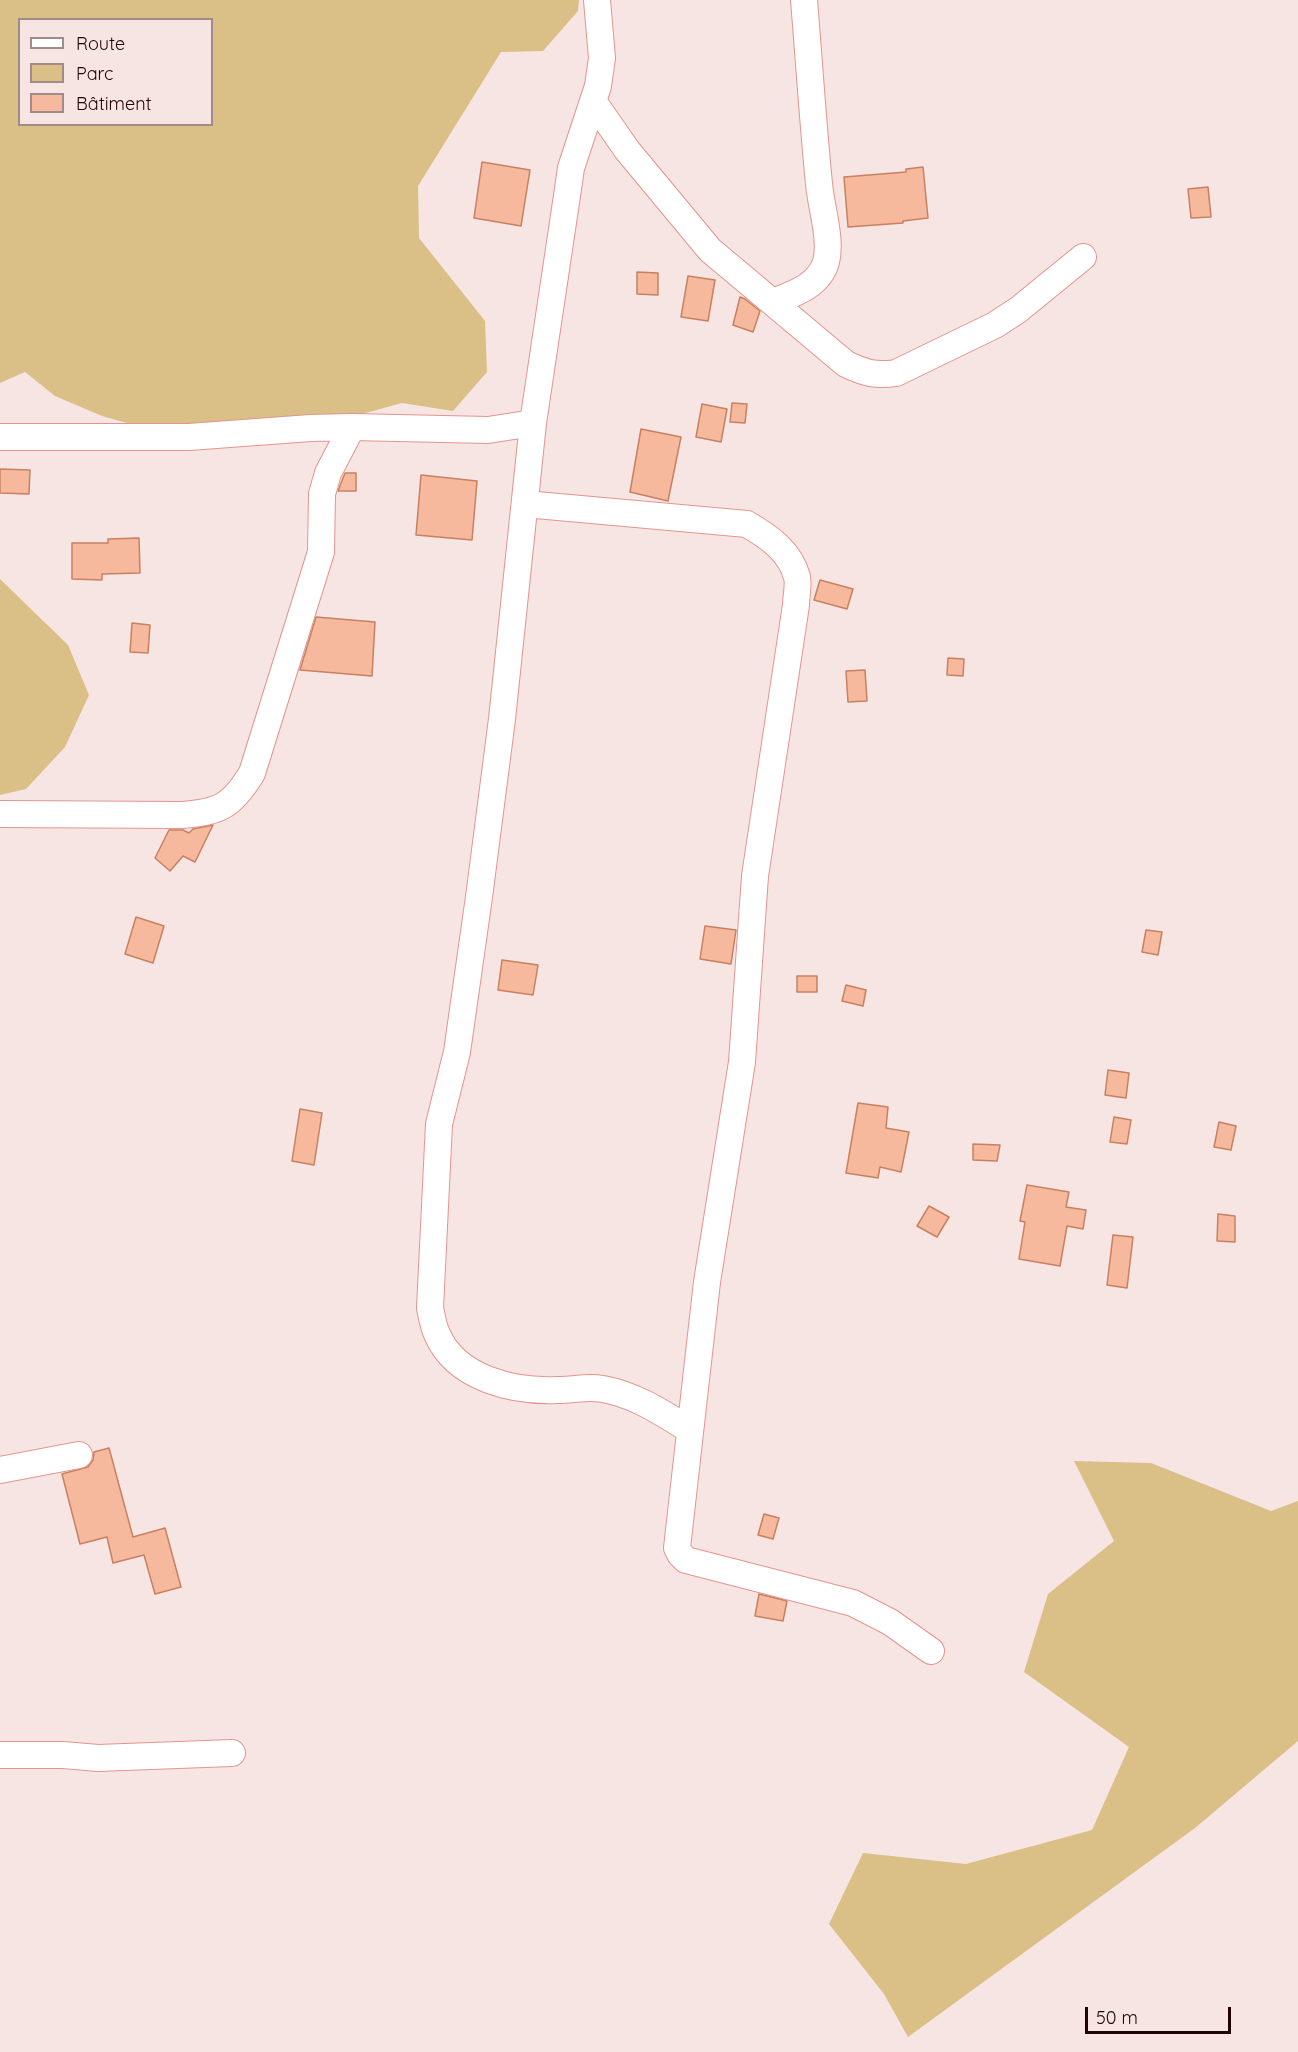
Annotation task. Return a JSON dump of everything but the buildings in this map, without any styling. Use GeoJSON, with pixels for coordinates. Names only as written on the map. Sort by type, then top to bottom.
{"type":"FeatureCollection","features":[{"type":"Feature","properties":{"kind":"street"},"geometry":{"type":"LineString","coordinates":[[597,0],[602,58],[598,86],[571,168],[533,423],[502,719],[479,897],[457,1052],[439,1124],[430,1308],[436,1333],[444,1348],[464,1367],[485,1379],[518,1388],[558,1390],[585,1386],[627,1395],[648,1404],[690,1430]]}},
{"type":"Feature","properties":{"kind":"street"},"geometry":{"type":"LineString","coordinates":[[773,302],[801,291],[818,278],[826,262],[827,243],[819,187],[804,0]]}},
{"type":"Feature","properties":{"kind":"street"},"geometry":{"type":"LineString","coordinates":[[593,101],[620,142],[710,250],[846,364],[862,372],[879,375],[896,373],[995,325],[1018,310],[1083,256]]}},
{"type":"Feature","properties":{"kind":"street"},"geometry":{"type":"LineString","coordinates":[[0,437],[189,436],[352,427],[469,431],[533,423]]}},
{"type":"Feature","properties":{"kind":"street"},"geometry":{"type":"LineString","coordinates":[[0,814],[182,816],[208,813],[227,804],[241,791],[252,773],[321,552],[322,494],[328,473],[352,427]]}},
{"type":"Feature","properties":{"kind":"street"},"geometry":{"type":"LineString","coordinates":[[525,504],[747,524],[770,538],[789,558],[798,579],[796,605],[754,876],[742,1062],[707,1282],[677,1548],[686,1560],[853,1603],[890,1622],[931,1651]]}},
{"type":"Feature","properties":{"kind":"street"},"geometry":{"type":"LineString","coordinates":[[0,1470],[80,1455]]}},
{"type":"Feature","properties":{"kind":"street"},"geometry":{"type":"LineString","coordinates":[[0,1755],[63,1755],[98,1758],[232,1753]]}},
{"type":"Feature","properties":{"kind":"green space"},"geometry":{"type":"Polygon","coordinates":[[[0,0],[579,0],[578,11],[543,51],[501,52],[418,186],[419,238],[485,321],[487,372],[453,411],[402,403],[311,428],[152,430],[102,416],[55,396],[25,372],[0,383],[0,0]]]}},
{"type":"Feature","properties":{"kind":"green space"},"geometry":{"type":"Polygon","coordinates":[[[0,579],[68,645],[89,695],[65,747],[26,789],[0,795],[0,579]]]}},
{"type":"Feature","properties":{"kind":"green space"},"geometry":{"type":"Polygon","coordinates":[[[1074,1461],[1151,1463],[1271,1511],[1298,1501],[1298,1741],[1195,1828],[908,2037],[884,1994],[829,1924],[863,1853],[966,1864],[1092,1830],[1129,1747],[1024,1672],[1048,1594],[1114,1541],[1074,1461]]]}}]}
